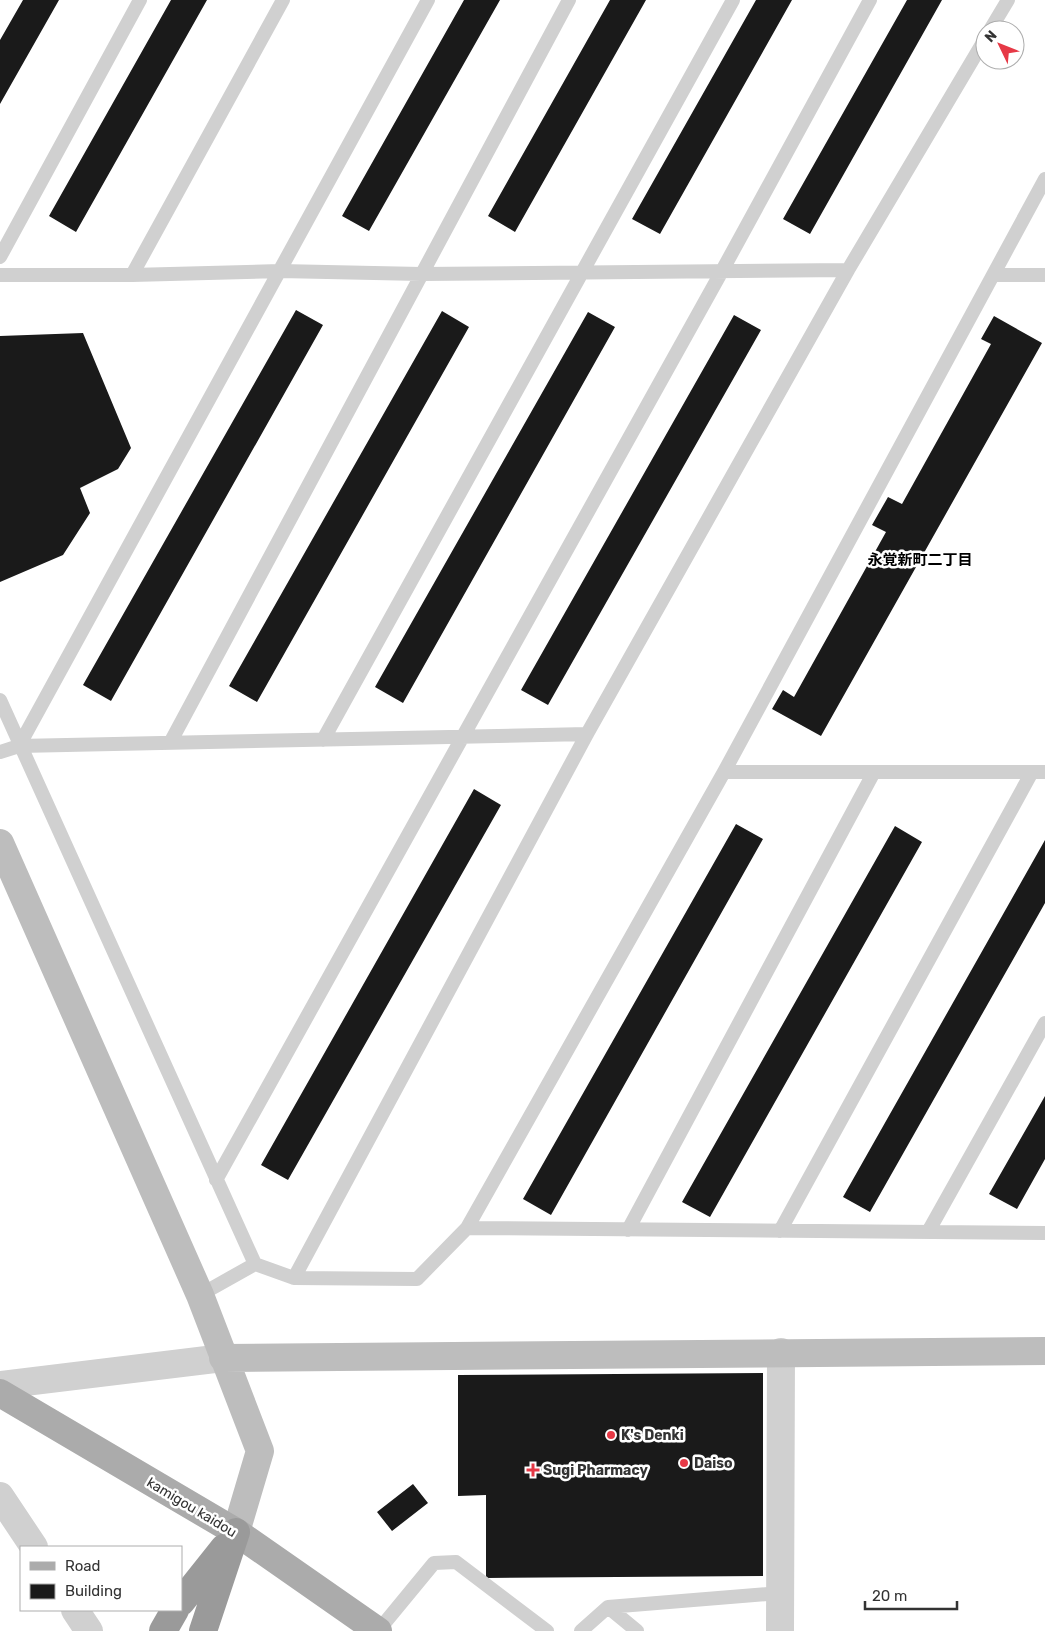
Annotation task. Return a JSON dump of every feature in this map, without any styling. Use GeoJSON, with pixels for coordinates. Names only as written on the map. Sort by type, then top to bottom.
{"type":"FeatureCollection","features":[{"type":"Feature","properties":{"kind":"highway"},"geometry":{"type":"LineString","coordinates":[[182,1601],[236,1532]]}},
{"type":"Feature","properties":{"kind":"highway"},"geometry":{"type":"LineString","coordinates":[[203,1631],[236,1532]]}},
{"type":"Feature","properties":{"kind":"highway"},"geometry":{"type":"LineString","coordinates":[[163,1631],[174,1611]]}},
{"type":"Feature","properties":{"kind":"main road","name":"kamigou kaidou"},"geometry":{"type":"LineString","coordinates":[[0,1393],[236,1532],[378,1631]]}},
{"type":"Feature","properties":{"kind":"street"},"geometry":{"type":"LineString","coordinates":[[0,843],[200,1295],[260,1451],[236,1532]]}},
{"type":"Feature","properties":{"kind":"street"},"geometry":{"type":"LineString","coordinates":[[0,1385],[223,1358],[1045,1351]]}},
{"type":"Feature","properties":{"kind":"street"},"geometry":{"type":"LineString","coordinates":[[780,1352],[780,1631]]}},
{"type":"Feature","properties":{"kind":"street"},"geometry":{"type":"LineString","coordinates":[[0,1496],[33,1546]]}},
{"type":"Feature","properties":{"kind":"street"},"geometry":{"type":"LineString","coordinates":[[76,1611],[89,1631]]}},
{"type":"Feature","properties":{"kind":"lane"},"geometry":{"type":"LineString","coordinates":[[0,257],[140,0]]}},
{"type":"Feature","properties":{"kind":"lane"},"geometry":{"type":"LineString","coordinates":[[132,275],[283,0]]}},
{"type":"Feature","properties":{"kind":"lane"},"geometry":{"type":"LineString","coordinates":[[19,746],[428,0]]}},
{"type":"Feature","properties":{"kind":"lane"},"geometry":{"type":"LineString","coordinates":[[170,743],[569,0]]}},
{"type":"Feature","properties":{"kind":"lane"},"geometry":{"type":"LineString","coordinates":[[323,740],[733,0]]}},
{"type":"Feature","properties":{"kind":"lane"},"geometry":{"type":"LineString","coordinates":[[216,1180],[722,271],[870,0]]}},
{"type":"Feature","properties":{"kind":"lane"},"geometry":{"type":"LineString","coordinates":[[996,20],[1008,0]]}},
{"type":"Feature","properties":{"kind":"lane"},"geometry":{"type":"LineString","coordinates":[[294,1278],[587,734],[848,270],[975,56]]}},
{"type":"Feature","properties":{"kind":"lane"},"geometry":{"type":"LineString","coordinates":[[0,700],[19,746],[255,1264],[294,1278],[417,1279],[467,1228],[724,772],[1045,179]]}},
{"type":"Feature","properties":{"kind":"lane"},"geometry":{"type":"LineString","coordinates":[[0,275],[132,275],[280,271],[421,274],[848,270]]}},
{"type":"Feature","properties":{"kind":"lane"},"geometry":{"type":"LineString","coordinates":[[993,275],[1045,275]]}},
{"type":"Feature","properties":{"kind":"lane"},"geometry":{"type":"LineString","coordinates":[[0,752],[19,746],[587,734]]}},
{"type":"Feature","properties":{"kind":"lane"},"geometry":{"type":"LineString","coordinates":[[724,772],[1038,772],[780,1231]]}},
{"type":"Feature","properties":{"kind":"lane"},"geometry":{"type":"LineString","coordinates":[[628,1230],[874,772]]}},
{"type":"Feature","properties":{"kind":"lane"},"geometry":{"type":"LineString","coordinates":[[928,1232],[1045,1023]]}},
{"type":"Feature","properties":{"kind":"lane"},"geometry":{"type":"LineString","coordinates":[[467,1228],[1045,1233]]}},
{"type":"Feature","properties":{"kind":"lane"},"geometry":{"type":"LineString","coordinates":[[200,1295],[255,1264]]}},
{"type":"Feature","properties":{"kind":"lane"},"geometry":{"type":"LineString","coordinates":[[378,1631],[434,1563],[456,1562],[547,1631]]}},
{"type":"Feature","properties":{"kind":"lane"},"geometry":{"type":"LineString","coordinates":[[581,1631],[608,1607],[780,1594]]}},
{"type":"Feature","properties":{"kind":"lane"},"geometry":{"type":"LineString","coordinates":[[608,1607],[637,1631]]}},
{"type":"Feature","properties":{"kind":"building"},"geometry":{"type":"Polygon","coordinates":[[[23,0],[59,0],[0,104],[0,40],[23,0]]]}},
{"type":"Feature","properties":{"kind":"building"},"geometry":{"type":"Polygon","coordinates":[[[171,0],[207,0],[76,232],[49,216],[171,0]]]}},
{"type":"Feature","properties":{"kind":"building"},"geometry":{"type":"Polygon","coordinates":[[[464,0],[500,0],[369,231],[342,216],[464,0]]]}},
{"type":"Feature","properties":{"kind":"building"},"geometry":{"type":"Polygon","coordinates":[[[610,0],[646,0],[515,232],[488,216],[610,0]]]}},
{"type":"Feature","properties":{"kind":"building"},"geometry":{"type":"Polygon","coordinates":[[[756,0],[792,0],[660,234],[632,219],[756,0]]]}},
{"type":"Feature","properties":{"kind":"building"},"geometry":{"type":"Polygon","coordinates":[[[907,0],[942,0],[810,234],[783,219],[907,0]]]}},
{"type":"Feature","properties":{"kind":"building"},"geometry":{"type":"Polygon","coordinates":[[[296,310],[323,325],[111,701],[83,685],[296,310]]]}},
{"type":"Feature","properties":{"kind":"building"},"geometry":{"type":"Polygon","coordinates":[[[442,311],[469,327],[257,702],[229,686],[442,311]]]}},
{"type":"Feature","properties":{"kind":"building"},"geometry":{"type":"Polygon","coordinates":[[[588,312],[615,327],[403,703],[375,687],[588,312]]]}},
{"type":"Feature","properties":{"kind":"building"},"geometry":{"type":"Polygon","coordinates":[[[734,315],[761,330],[548,705],[521,690],[734,315]]]}},
{"type":"Feature","properties":{"kind":"building"},"geometry":{"type":"Polygon","coordinates":[[[994,316],[1042,343],[821,736],[772,709],[783,690],[794,697],[886,532],[872,525],[888,497],[902,504],[991,344],[981,339],[994,316]]]}},
{"type":"Feature","properties":{"kind":"building"},"geometry":{"type":"Polygon","coordinates":[[[83,333],[131,448],[118,469],[80,488],[90,513],[63,555],[0,582],[0,336],[83,333]]]}},
{"type":"Feature","properties":{"kind":"building"},"geometry":{"type":"Polygon","coordinates":[[[474,789],[501,805],[288,1180],[261,1165],[474,789]]]}},
{"type":"Feature","properties":{"kind":"building"},"geometry":{"type":"Polygon","coordinates":[[[736,824],[763,839],[551,1215],[523,1199],[736,824]]]}},
{"type":"Feature","properties":{"kind":"building"},"geometry":{"type":"Polygon","coordinates":[[[895,826],[922,842],[710,1217],[682,1202],[895,826]]]}},
{"type":"Feature","properties":{"kind":"building"},"geometry":{"type":"Polygon","coordinates":[[[1045,840],[1045,903],[870,1212],[843,1197],[1045,840]]]}},
{"type":"Feature","properties":{"kind":"building"},"geometry":{"type":"Polygon","coordinates":[[[1045,1096],[1045,1159],[1017,1209],[989,1194],[1045,1096]]]}},
{"type":"Feature","properties":{"kind":"building","name":"K's Denki"},"geometry":{"type":"Polygon","coordinates":[[[763,1373],[763,1576],[486,1578],[486,1495],[458,1496],[458,1375],[763,1373]]]}},
{"type":"Feature","properties":{"kind":"building"},"geometry":{"type":"Polygon","coordinates":[[[413,1484],[428,1503],[392,1531],[377,1512],[413,1484]]]}},
{"type":"Feature","properties":{"kind":"place","name":"K's Denki"},"geometry":{"type":"Point","coordinates":[611,1435]}},
{"type":"Feature","properties":{"kind":"place","name":"Daiso"},"geometry":{"type":"Point","coordinates":[684,1463]}},
{"type":"Feature","properties":{"kind":"place","name":"Sugi Pharmacy"},"geometry":{"type":"Point","coordinates":[533,1470]}},
{"type":"Feature","properties":{"kind":"district","name":"永覚新町二丁目"},"geometry":{"type":"Point","coordinates":[920,560]}}]}
